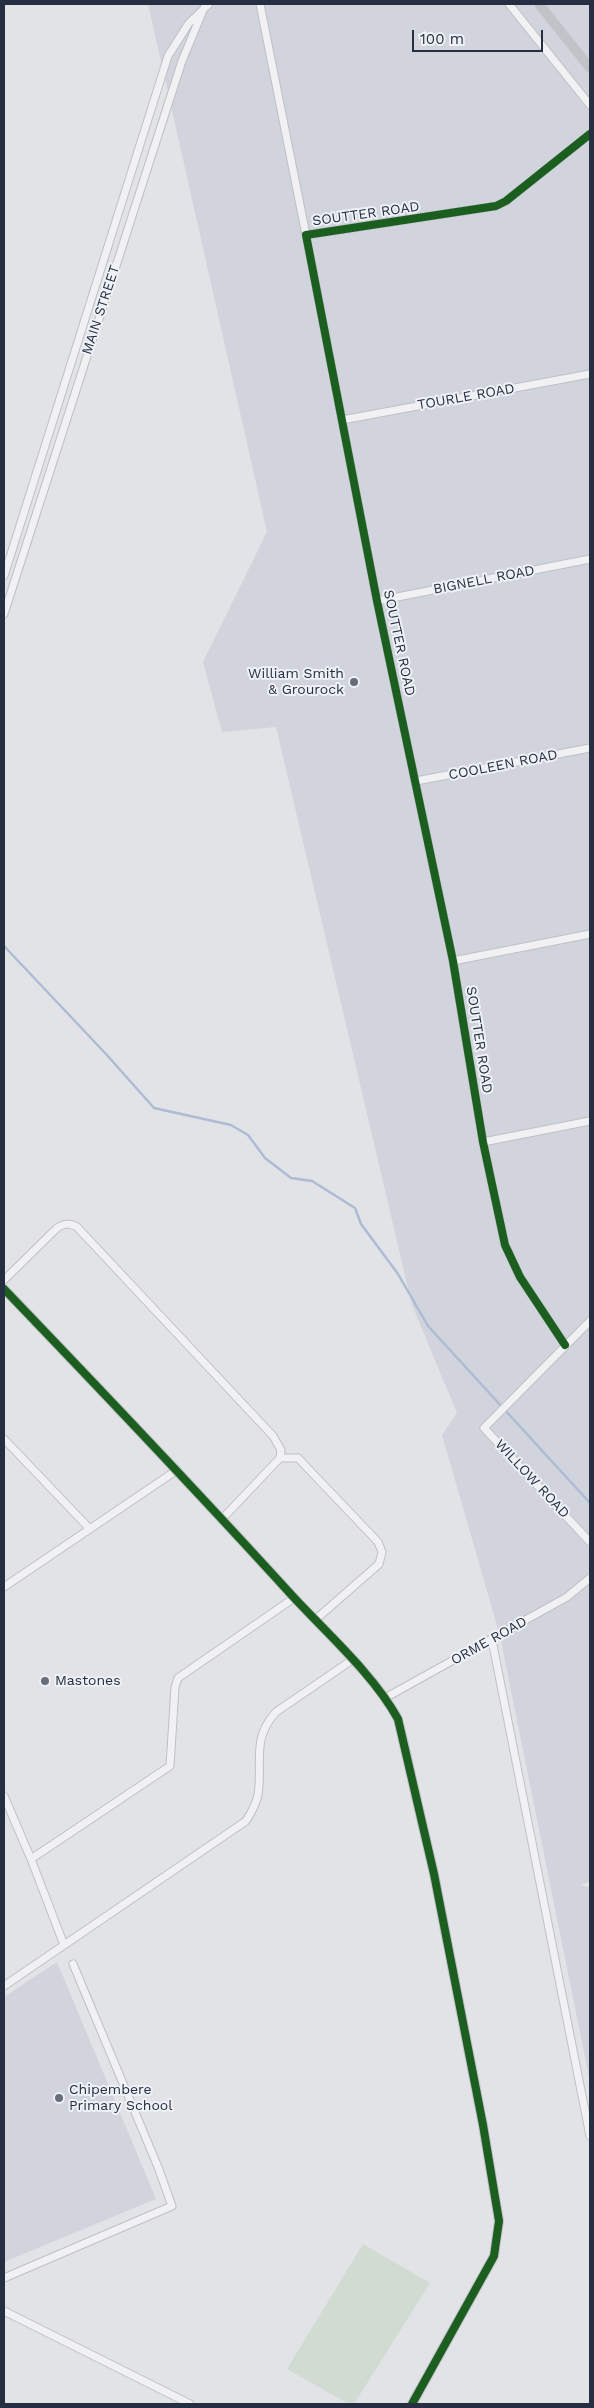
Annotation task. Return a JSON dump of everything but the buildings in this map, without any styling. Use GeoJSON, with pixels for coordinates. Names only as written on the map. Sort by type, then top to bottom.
{"type":"FeatureCollection","features":[{"type":"Feature","properties":{"kind":"street"},"geometry":{"type":"LineString","coordinates":[[260,4],[306,235]]}},
{"type":"Feature","properties":{"kind":"street"},"geometry":{"type":"LineString","coordinates":[[509,4],[590,105]]}},
{"type":"Feature","properties":{"kind":"street"},"geometry":{"type":"LineString","coordinates":[[539,4],[590,68]]}},
{"type":"Feature","properties":{"kind":"street","name":"MAIN STREET"},"geometry":{"type":"LineString","coordinates":[[4,576],[168,56],[189,23],[206,6]]}},
{"type":"Feature","properties":{"kind":"street","name":"MAIN STREET"},"geometry":{"type":"LineString","coordinates":[[4,614],[182,61],[206,6]]}},
{"type":"Feature","properties":{"kind":"street","name":"SOUTTER ROAD"},"geometry":{"type":"LineString","coordinates":[[565,1345],[532,1297],[511,1261],[505,1245],[483,1142],[453,961],[377,601],[358,493],[306,235],[496,206],[506,201],[590,134]]}},
{"type":"Feature","properties":{"kind":"street","name":"TOURLE ROAD"},"geometry":{"type":"LineString","coordinates":[[342,420],[590,374]]}},
{"type":"Feature","properties":{"kind":"street","name":"BIGNELL ROAD"},"geometry":{"type":"LineString","coordinates":[[377,601],[590,559]]}},
{"type":"Feature","properties":{"kind":"street","name":"COOLEEN ROAD"},"geometry":{"type":"LineString","coordinates":[[416,781],[590,748]]}},
{"type":"Feature","properties":{"kind":"street"},"geometry":{"type":"LineString","coordinates":[[453,961],[590,934]]}},
{"type":"Feature","properties":{"kind":"street"},"geometry":{"type":"LineString","coordinates":[[483,1142],[590,1121]]}},
{"type":"Feature","properties":{"kind":"street"},"geometry":{"type":"LineString","coordinates":[[4,1280],[57,1228],[64,1224],[71,1224],[77,1227],[273,1436],[281,1450],[280,1458],[222,1519]]}},
{"type":"Feature","properties":{"kind":"street"},"geometry":{"type":"LineString","coordinates":[[4,1288],[177,1470],[352,1660],[385,1698],[398,1719],[432,1865],[483,2125],[499,2221],[494,2256],[412,2404]]}},
{"type":"Feature","properties":{"kind":"street"},"geometry":{"type":"LineString","coordinates":[[565,1345],[590,1321]]}},
{"type":"Feature","properties":{"kind":"street","name":"WILLOW ROAD"},"geometry":{"type":"LineString","coordinates":[[565,1345],[512,1402],[484,1428],[590,1542]]}},
{"type":"Feature","properties":{"kind":"street"},"geometry":{"type":"LineString","coordinates":[[4,1440],[89,1528]]}},
{"type":"Feature","properties":{"kind":"street"},"geometry":{"type":"LineString","coordinates":[[280,1458],[298,1458],[378,1542],[382,1552],[379,1564],[315,1620]]}},
{"type":"Feature","properties":{"kind":"street"},"geometry":{"type":"LineString","coordinates":[[4,1587],[177,1470]]}},
{"type":"Feature","properties":{"kind":"street","name":"ORME ROAD"},"geometry":{"type":"LineString","coordinates":[[385,1698],[567,1597],[590,1578]]}},
{"type":"Feature","properties":{"kind":"street"},"geometry":{"type":"LineString","coordinates":[[31,1859],[170,1766],[175,1687],[178,1678],[294,1598]]}},
{"type":"Feature","properties":{"kind":"street"},"geometry":{"type":"LineString","coordinates":[[492,1640],[590,2136]]}},
{"type":"Feature","properties":{"kind":"street"},"geometry":{"type":"LineString","coordinates":[[4,1986],[246,1821],[254,1808],[258,1795],[260,1741],[268,1721],[276,1712],[352,1660]]}},
{"type":"Feature","properties":{"kind":"street"},"geometry":{"type":"LineString","coordinates":[[4,1796],[31,1859],[64,1945]]}},
{"type":"Feature","properties":{"kind":"street"},"geometry":{"type":"LineString","coordinates":[[4,2278],[172,2206],[158,2167],[74,1964]]}},
{"type":"Feature","properties":{"kind":"street"},"geometry":{"type":"LineString","coordinates":[[4,2311],[190,2404]]}},
{"type":"Feature","properties":{"kind":"shaded area"},"geometry":{"type":"Polygon","coordinates":[[[148,4],[590,4],[590,1881],[581,1885],[590,1888],[590,2082],[500,1636],[442,1435],[457,1413],[412,1305],[276,727],[222,732],[203,662],[267,532],[148,4]]]}},
{"type":"Feature","properties":{"kind":"shaded area","name":"Chipembere Primary School"},"geometry":{"type":"Polygon","coordinates":[[[57,1962],[156,2199],[4,2262],[4,1997],[57,1962]]]}},
{"type":"Feature","properties":{"kind":"shaded area"},"geometry":{"type":"Polygon","coordinates":[[[363,2244],[430,2283],[354,2404],[349,2404],[287,2369],[363,2244]]]}},
{"type":"Feature","properties":{"kind":"waterway"},"geometry":{"type":"LineString","coordinates":[[4,946],[154,1108],[231,1125],[248,1135],[265,1158],[291,1178],[312,1181],[355,1208],[361,1224],[398,1274],[428,1326],[590,1503]]}},
{"type":"Feature","properties":{"kind":"cycle path"},"geometry":{"type":"LineString","coordinates":[[565,1345],[520,1277],[505,1245],[483,1142],[453,961],[377,601],[306,235],[496,206],[506,201],[590,134]]}},
{"type":"Feature","properties":{"kind":"cycle path"},"geometry":{"type":"LineString","coordinates":[[4,1289],[361,1668],[398,1719],[434,1874],[483,2125],[499,2221],[494,2256],[412,2404]]}},
{"type":"Feature","properties":{"kind":"place","name":"William Smith & Grourock"},"geometry":{"type":"Point","coordinates":[354,682]}},
{"type":"Feature","properties":{"kind":"place","name":"Mastones"},"geometry":{"type":"Point","coordinates":[45,1681]}},
{"type":"Feature","properties":{"kind":"place","name":"Chipembere Primary School"},"geometry":{"type":"Point","coordinates":[59,2098]}}]}
